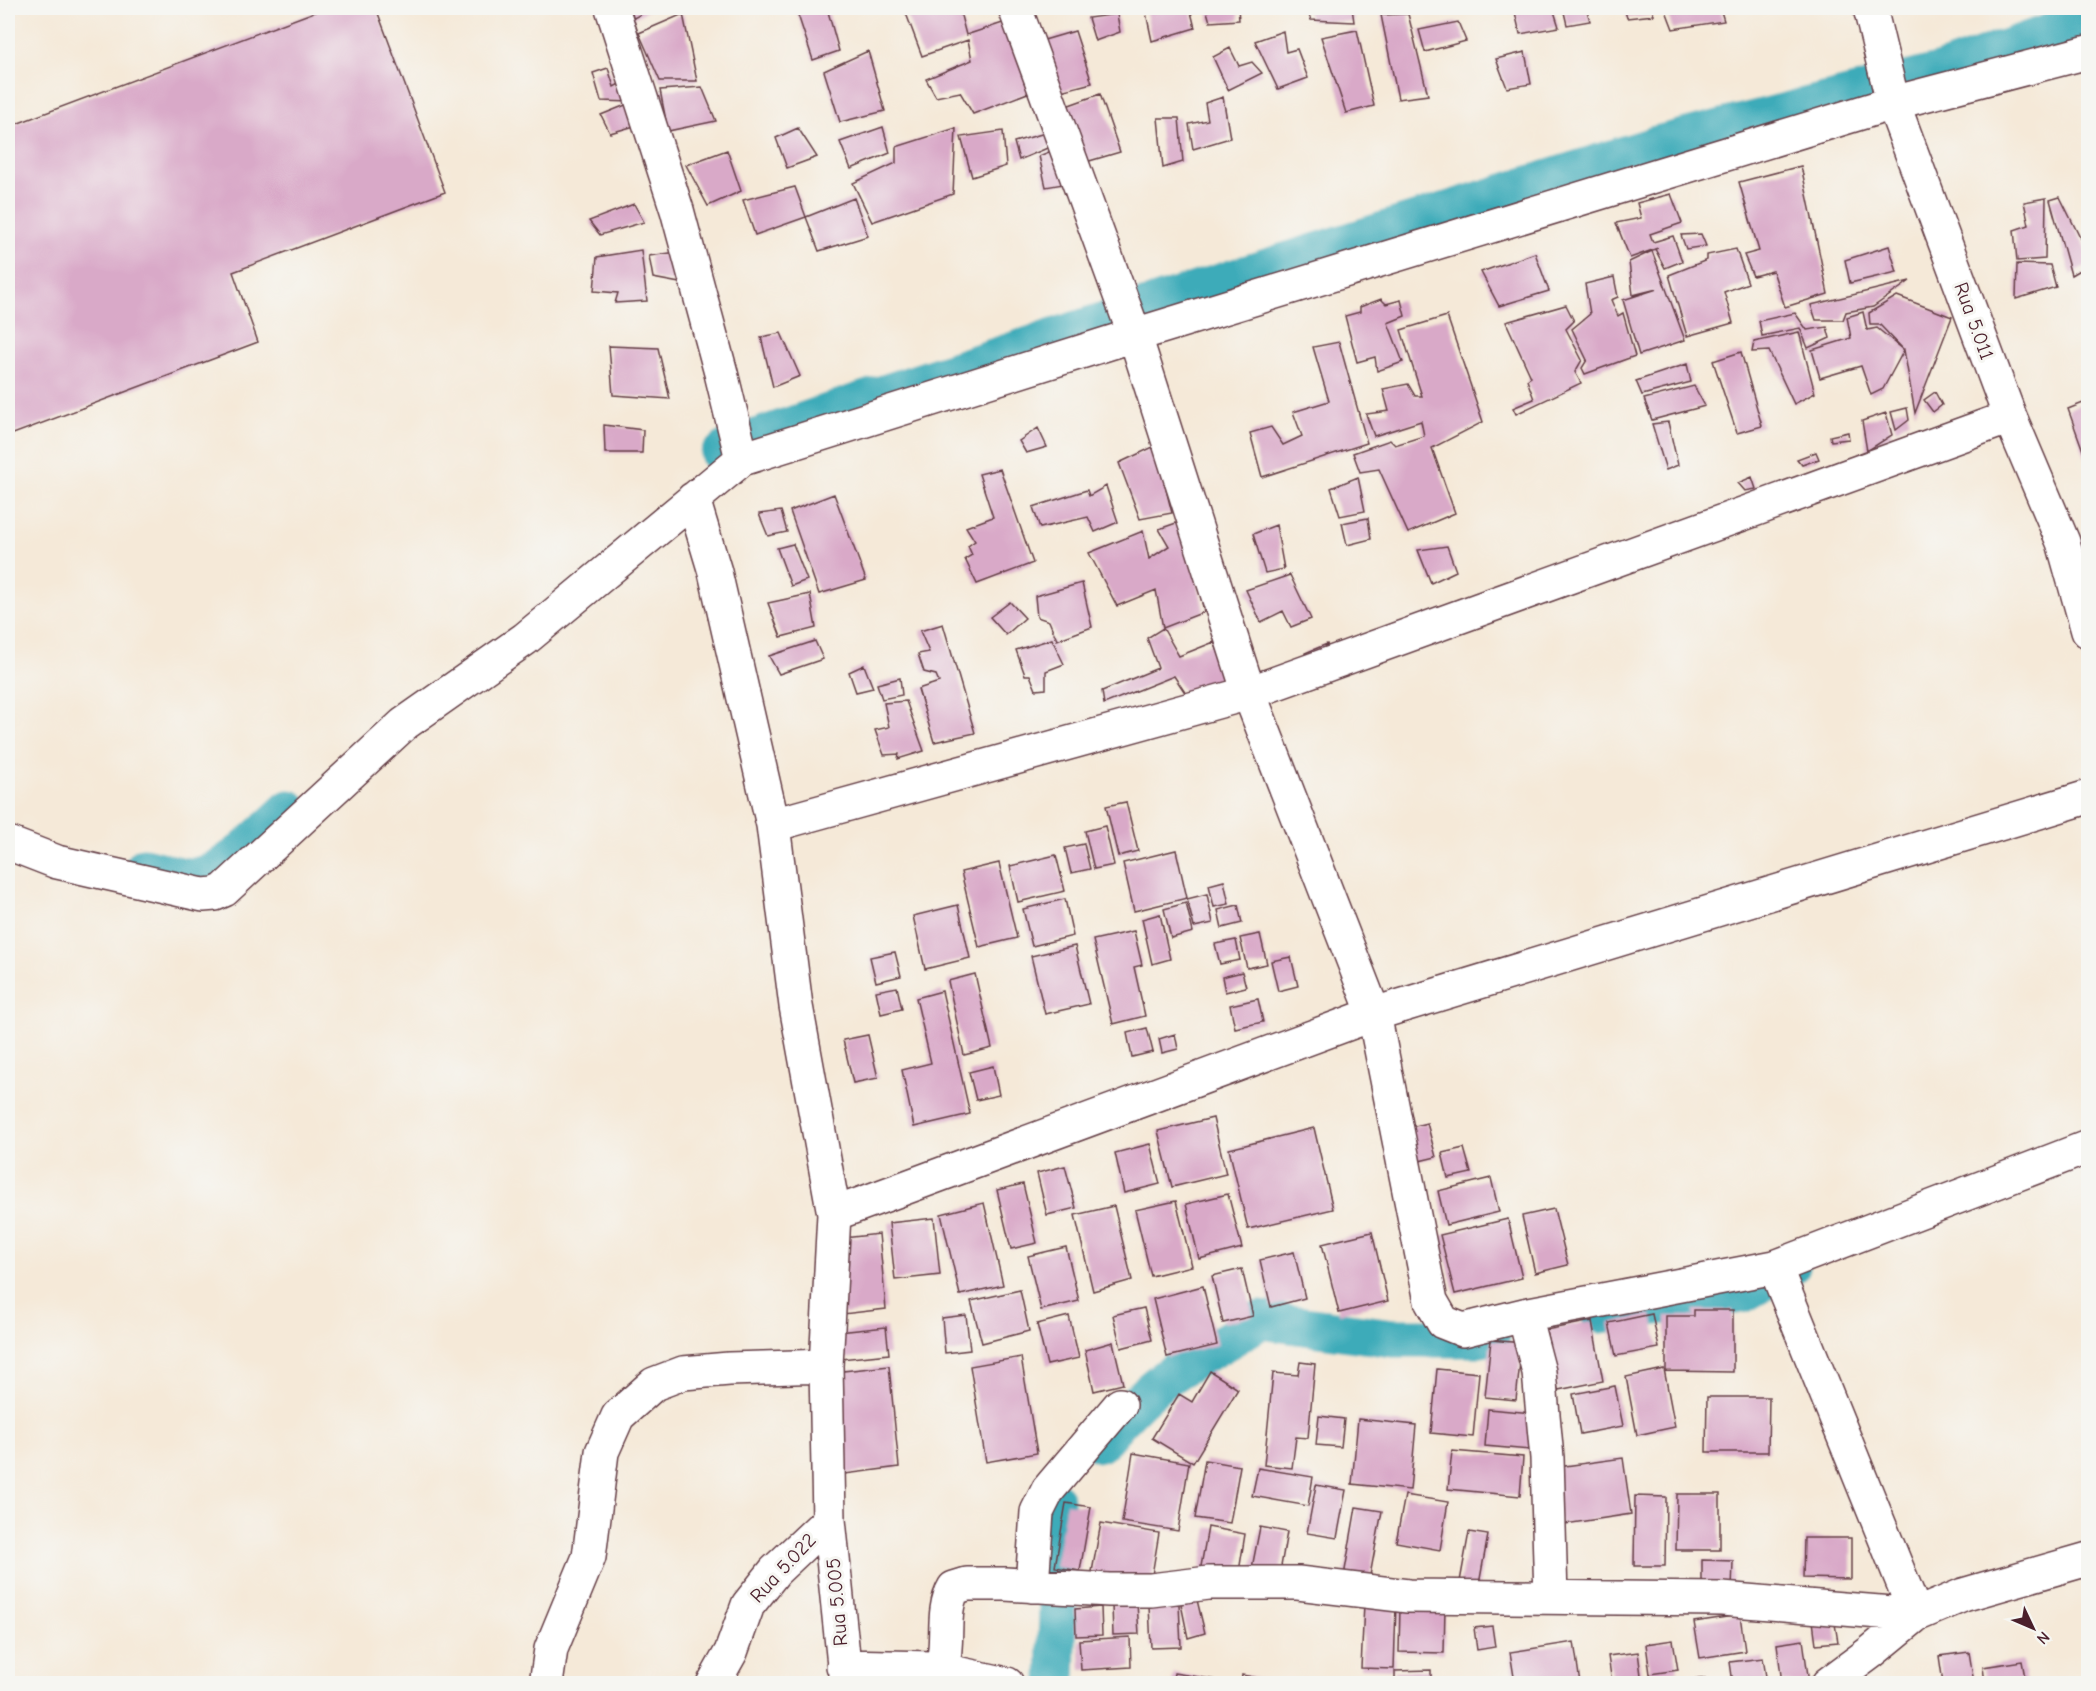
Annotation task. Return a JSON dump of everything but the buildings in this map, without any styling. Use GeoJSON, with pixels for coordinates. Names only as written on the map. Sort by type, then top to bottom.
{"type":"FeatureCollection","features":[{"type":"Feature","properties":{"kind":"street"},"geometry":{"type":"LineString","coordinates":[[612,8],[678,210],[742,459]]}},
{"type":"Feature","properties":{"kind":"street"},"geometry":{"type":"LineString","coordinates":[[1015,8],[1135,336],[1249,693],[1374,1014],[1431,1301],[1443,1322],[1463,1330],[1524,1315],[1775,1267],[2088,1147]]}},
{"type":"Feature","properties":{"kind":"street","name":"Rua 5.011"},"geometry":{"type":"LineString","coordinates":[[1870,8],[1893,103],[2010,417],[2076,537],[2088,631]]}},
{"type":"Feature","properties":{"kind":"street"},"geometry":{"type":"LineString","coordinates":[[8,843],[57,862],[203,895],[215,894],[224,890],[404,724],[525,639],[742,459],[1893,103],[2088,52]]}},
{"type":"Feature","properties":{"kind":"street"},"geometry":{"type":"LineString","coordinates":[[773,825],[1249,693],[2010,417]]}},
{"type":"Feature","properties":{"kind":"street","name":"Rua 5.005"},"geometry":{"type":"LineString","coordinates":[[693,499],[715,572],[773,825],[796,1006],[834,1214],[826,1366],[829,1520],[844,1675]]}},
{"type":"Feature","properties":{"kind":"street"},"geometry":{"type":"LineString","coordinates":[[834,1214],[1374,1014],[2088,797]]}},
{"type":"Feature","properties":{"kind":"street"},"geometry":{"type":"LineString","coordinates":[[1775,1267],[1916,1616]]}},
{"type":"Feature","properties":{"kind":"street"},"geometry":{"type":"LineString","coordinates":[[1524,1315],[1539,1372],[1547,1458],[1551,1597]]}},
{"type":"Feature","properties":{"kind":"street"},"geometry":{"type":"LineString","coordinates":[[546,1683],[551,1649],[589,1557],[603,1452],[618,1416],[654,1384],[683,1373],[729,1368],[826,1366]]}},
{"type":"Feature","properties":{"kind":"street"},"geometry":{"type":"LineString","coordinates":[[1032,1586],[1037,1512],[1048,1490],[1120,1406]]}},
{"type":"Feature","properties":{"kind":"street","name":"Rua 5.022"},"geometry":{"type":"LineString","coordinates":[[713,1683],[731,1652],[748,1605],[775,1571],[829,1520]]}},
{"type":"Feature","properties":{"kind":"street"},"geometry":{"type":"LineString","coordinates":[[1828,1683],[1916,1616],[1963,1595],[2088,1559]]}},
{"type":"Feature","properties":{"kind":"street"},"geometry":{"type":"LineString","coordinates":[[933,1668],[943,1663],[946,1650],[948,1599],[954,1588],[967,1584],[1150,1590],[1209,1583],[1298,1583],[1408,1596],[1722,1599],[1916,1616]]}},
{"type":"Feature","properties":{"kind":"street"},"geometry":{"type":"LineString","coordinates":[[844,1675],[933,1668],[1007,1683]]}},
{"type":"Feature","properties":{"kind":"waterway"},"geometry":{"type":"LineString","coordinates":[[720,455],[730,447],[854,404],[1235,278],[1653,146],[1938,73],[2088,19]]}},
{"type":"Feature","properties":{"kind":"waterway"},"geometry":{"type":"LineString","coordinates":[[144,867],[185,877],[203,875],[243,851],[289,809]]}},
{"type":"Feature","properties":{"kind":"waterway"},"geometry":{"type":"LineString","coordinates":[[1601,1314],[1742,1294],[1791,1266]]}},
{"type":"Feature","properties":{"kind":"waterway"},"geometry":{"type":"LineString","coordinates":[[1100,1443],[1134,1405],[1163,1380],[1260,1320],[1393,1338],[1481,1338],[1491,1335]]}},
{"type":"Feature","properties":{"kind":"waterway"},"geometry":{"type":"LineString","coordinates":[[1055,1501],[1047,1527],[1058,1606],[1056,1684]]}}]}
